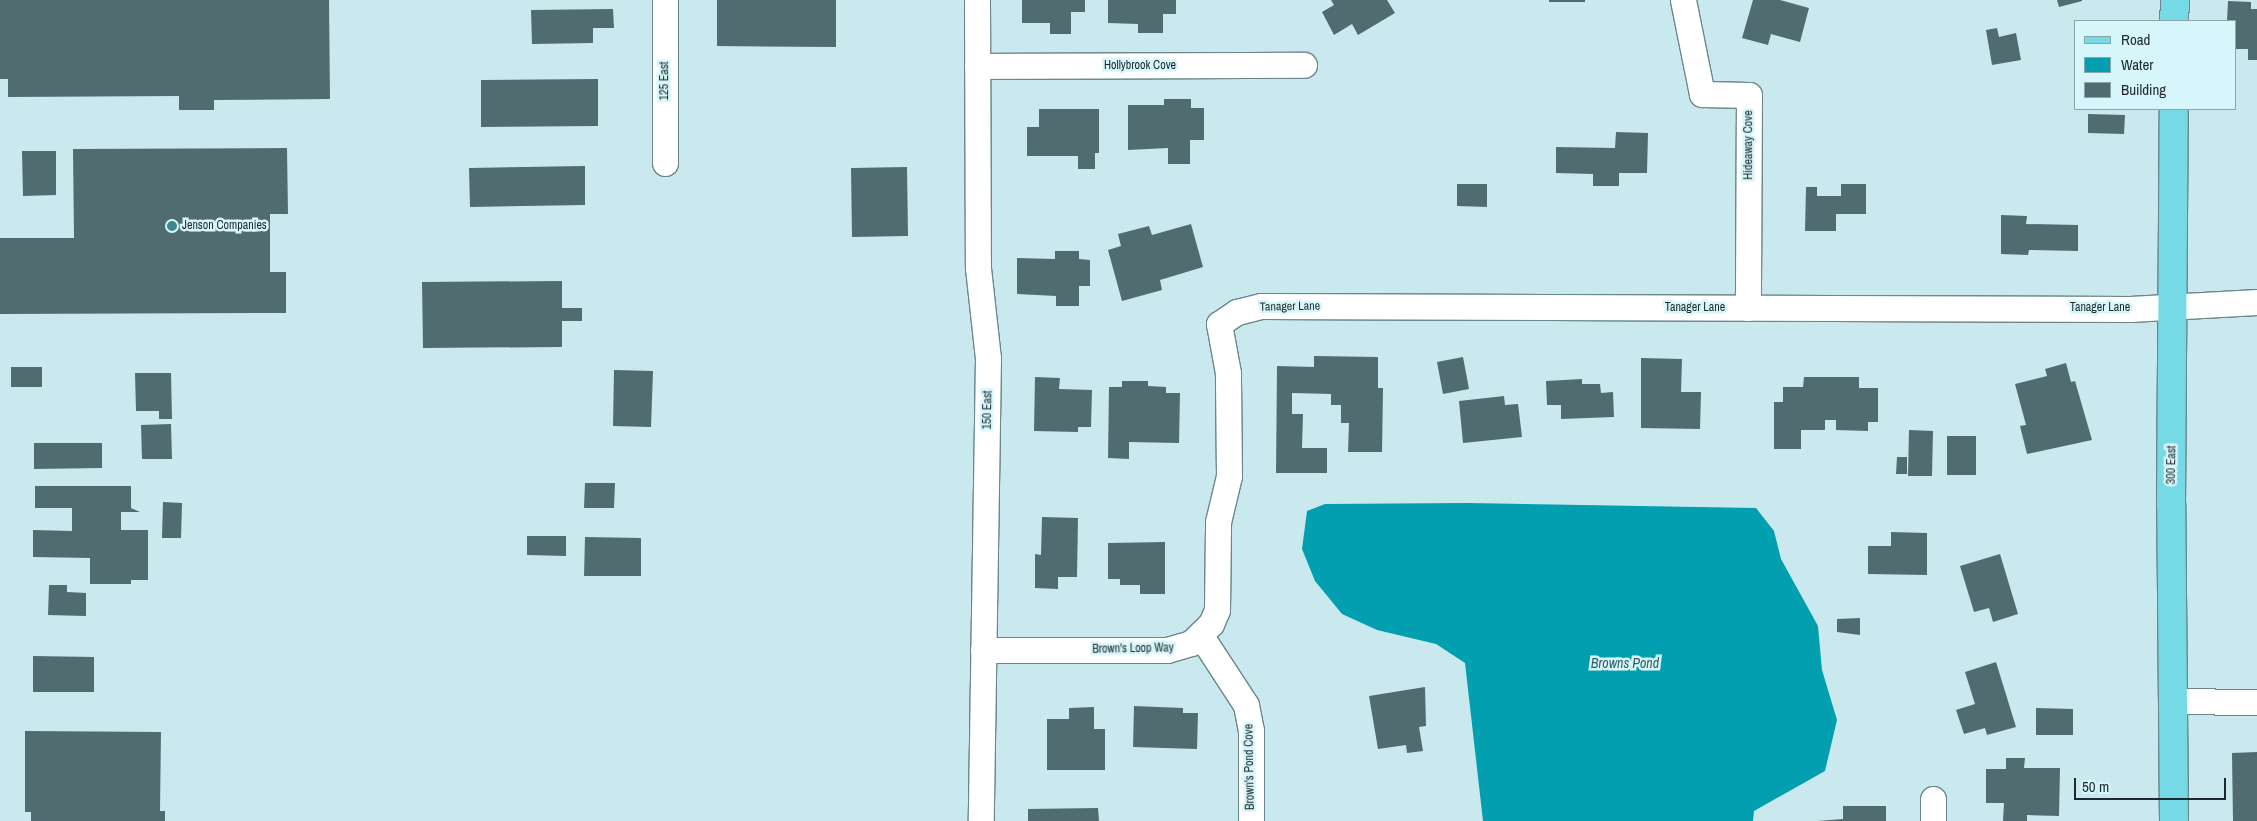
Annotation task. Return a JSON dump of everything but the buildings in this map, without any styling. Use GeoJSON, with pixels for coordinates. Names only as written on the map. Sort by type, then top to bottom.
{"type":"FeatureCollection","features":[{"type":"Feature","properties":{"kind":"main road"},"geometry":{"type":"LineString","coordinates":[[2174,20],[2175,0]]}},
{"type":"Feature","properties":{"kind":"main road","name":"300 East"},"geometry":{"type":"LineString","coordinates":[[2174,110],[2175,305],[2171,504],[2174,821]]}},
{"type":"Feature","properties":{"kind":"street","name":"125 East"},"geometry":{"type":"LineString","coordinates":[[665,0],[665,163]]}},
{"type":"Feature","properties":{"kind":"street","name":"150 East"},"geometry":{"type":"LineString","coordinates":[[977,0],[978,268],[988,358],[981,821]]}},
{"type":"Feature","properties":{"kind":"street","name":"Hideaway Cove"},"geometry":{"type":"LineString","coordinates":[[1684,0],[1702,94],[1749,95],[1748,308]]}},
{"type":"Feature","properties":{"kind":"street","name":"Hollybrook Cove"},"geometry":{"type":"LineString","coordinates":[[977,66],[1304,65]]}},
{"type":"Feature","properties":{"kind":"street","name":"Tanager Lane"},"geometry":{"type":"LineString","coordinates":[[1219,324],[1237,312],[1261,306],[2130,309],[2175,305],[2257,302]]}},
{"type":"Feature","properties":{"kind":"street","name":"Brown's Loop Way"},"geometry":{"type":"LineString","coordinates":[[983,650],[1167,650],[1180,648],[1201,636],[1217,610],[1217,538],[1228,476],[1228,373],[1219,324]]}},
{"type":"Feature","properties":{"kind":"street","name":"Brown's Pond Cove"},"geometry":{"type":"LineString","coordinates":[[1201,636],[1246,705],[1252,730],[1251,821]]}},
{"type":"Feature","properties":{"kind":"street"},"geometry":{"type":"LineString","coordinates":[[2173,701],[2257,702]]}},
{"type":"Feature","properties":{"kind":"water","name":"Browns Pond"},"geometry":{"type":"Polygon","coordinates":[[[1468,503],[1756,508],[1774,531],[1781,559],[1818,626],[1822,670],[1837,720],[1825,771],[1754,811],[1753,821],[1483,821],[1465,663],[1436,644],[1377,630],[1342,614],[1315,581],[1302,549],[1307,511],[1325,504],[1468,503]]]}},
{"type":"Feature","properties":{"kind":"place","name":"Jenson Companies"},"geometry":{"type":"Point","coordinates":[172,226]}}]}
